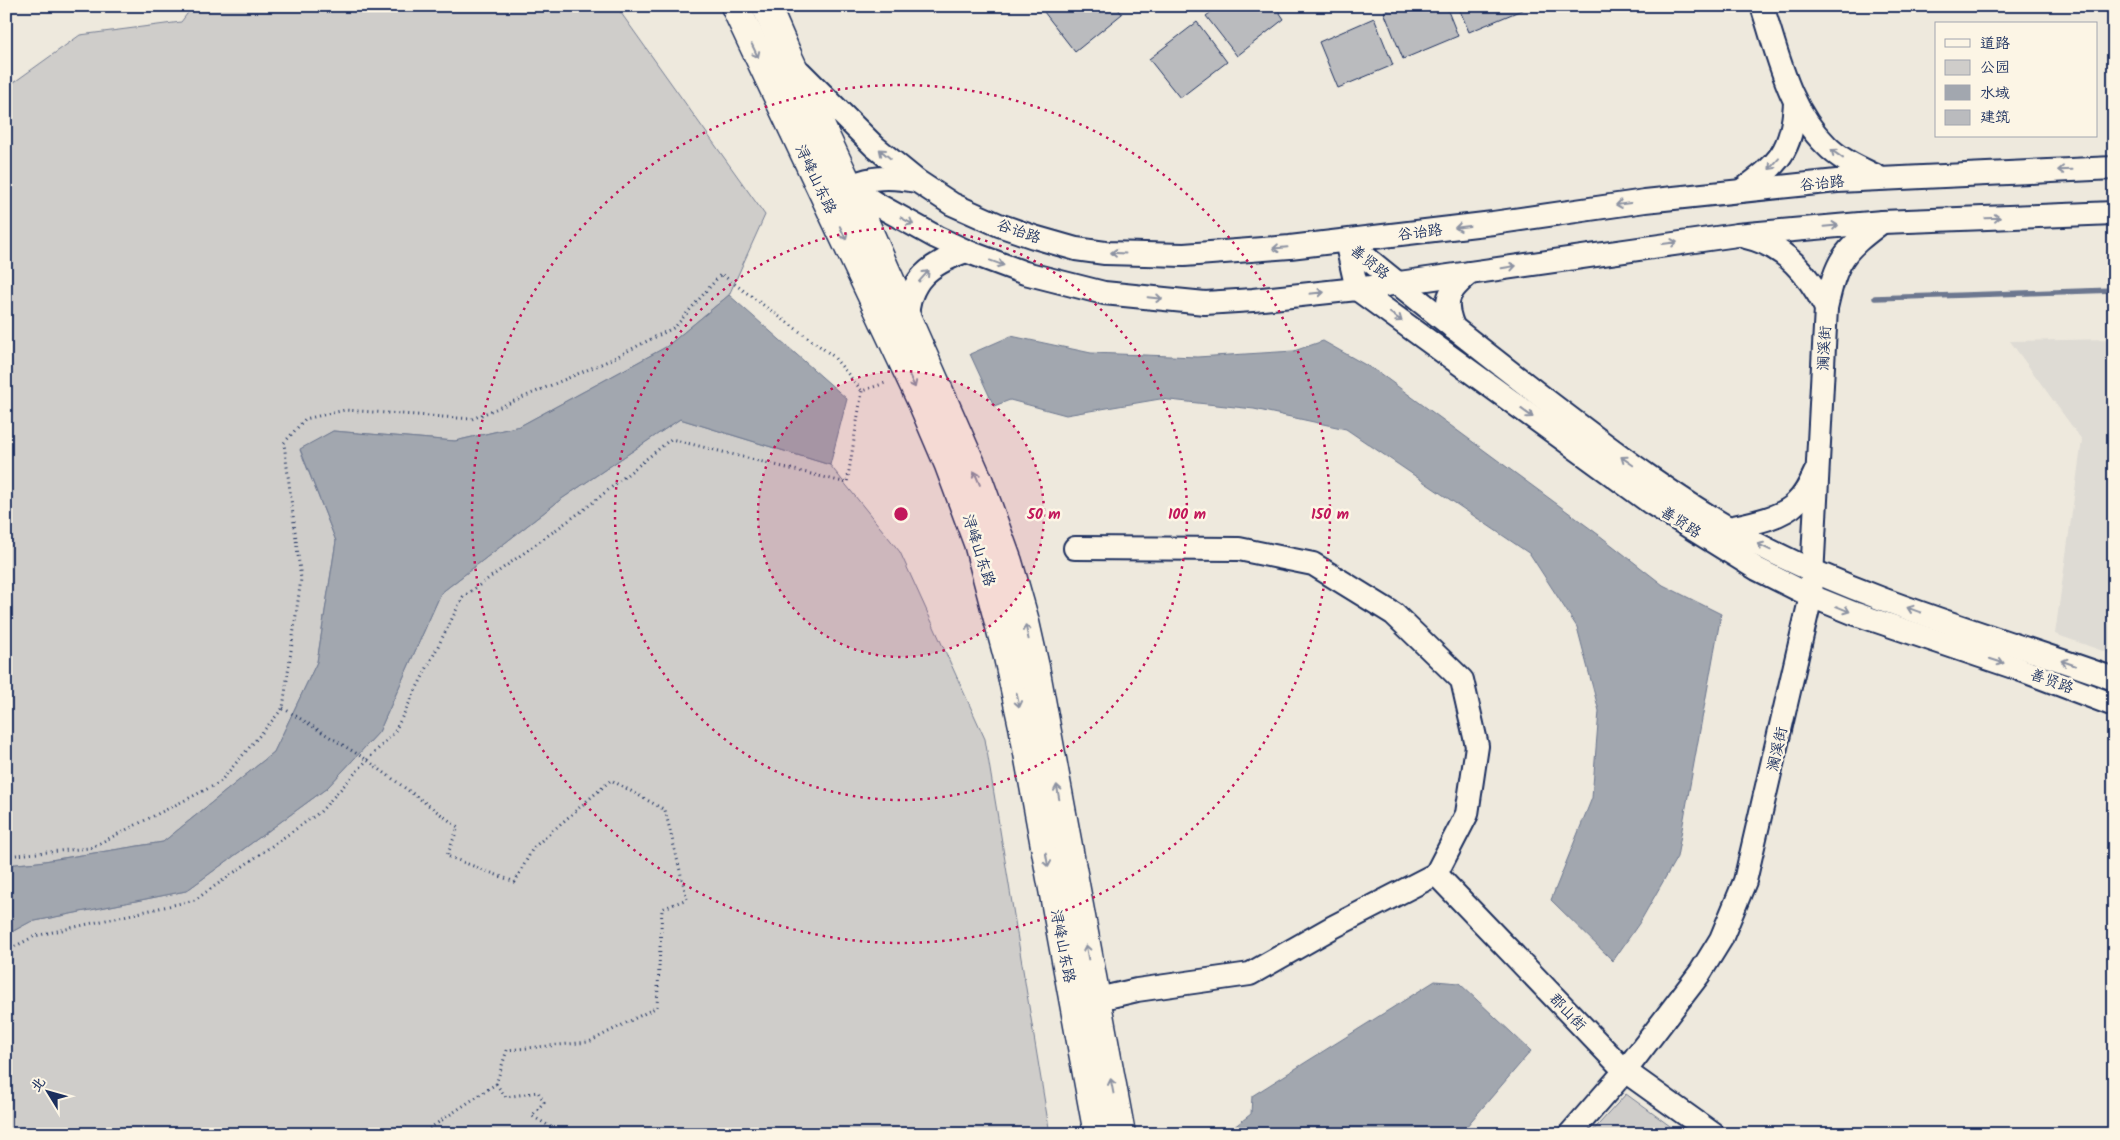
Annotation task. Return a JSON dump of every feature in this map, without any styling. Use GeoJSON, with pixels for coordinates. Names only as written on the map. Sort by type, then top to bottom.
{"type":"FeatureCollection","features":[{"type":"Feature","properties":{"kind":"main road","name":"浔峰山东路"},"geometry":{"type":"LineString","coordinates":[[735,6],[922,402],[949,465],[978,543],[994,600],[1024,726],[1085,1002],[1121,1134]]}},
{"type":"Feature","properties":{"kind":"main road","name":"浔峰山东路"},"geometry":{"type":"LineString","coordinates":[[766,6],[849,187],[979,482],[1017,591],[1046,722],[1085,1002],[1098,1134]]}},
{"type":"Feature","properties":{"kind":"street"},"geometry":{"type":"LineString","coordinates":[[1762,6],[1795,103],[1804,119],[1826,146],[1842,158],[1880,178]]}},
{"type":"Feature","properties":{"kind":"street","name":"谷诒路"},"geometry":{"type":"LineString","coordinates":[[789,59],[820,93],[874,146],[917,181],[952,204],[999,225],[1034,237],[1076,249],[1105,253],[1184,255],[1346,242],[1645,201],[1880,178],[2114,168]]}},
{"type":"Feature","properties":{"kind":"street"},"geometry":{"type":"LineString","coordinates":[[1741,191],[1763,175],[1783,153],[1789,142],[1793,127],[1795,103]]}},
{"type":"Feature","properties":{"kind":"street"},"geometry":{"type":"LineString","coordinates":[[806,158],[878,205],[936,237],[966,251],[1025,273],[1104,293],[1204,303],[1357,288],[1470,273],[1596,253],[1737,235],[1882,222],[2114,213]]}},
{"type":"Feature","properties":{"kind":"street"},"geometry":{"type":"LineString","coordinates":[[829,205],[849,187],[884,176],[917,181]]}},
{"type":"Feature","properties":{"kind":"street"},"geometry":{"type":"LineString","coordinates":[[936,237],[952,204]]}},
{"type":"Feature","properties":{"kind":"street","name":"澜溪街"},"geometry":{"type":"LineString","coordinates":[[1570,1134],[1625,1071],[1700,973],[1721,939],[1745,881],[1811,596],[1826,308],[1834,274],[1844,255],[1856,241],[1882,222]]}},
{"type":"Feature","properties":{"kind":"street"},"geometry":{"type":"LineString","coordinates":[[1737,235],[1768,244],[1783,253],[1800,267],[1812,283],[1826,308]]}},
{"type":"Feature","properties":{"kind":"street","name":"善贤路"},"geometry":{"type":"LineString","coordinates":[[1346,242],[1610,450],[1683,500],[1729,528],[1813,571],[1882,598],[2114,679]]}},
{"type":"Feature","properties":{"kind":"street","name":"善贤路"},"geometry":{"type":"LineString","coordinates":[[1346,242],[1357,288],[1652,503],[1728,551],[1811,596],[1880,623],[2016,668],[2114,705]]}},
{"type":"Feature","properties":{"kind":"street"},"geometry":{"type":"LineString","coordinates":[[907,320],[908,303],[912,291],[924,275],[942,261],[966,251]]}},
{"type":"Feature","properties":{"kind":"street"},"geometry":{"type":"LineString","coordinates":[[1454,329],[1448,314],[1447,301],[1454,286],[1470,273]]}},
{"type":"Feature","properties":{"kind":"street"},"geometry":{"type":"LineString","coordinates":[[1729,528],[1768,518],[1794,505],[1804,494],[1817,470]]}},
{"type":"Feature","properties":{"kind":"street"},"geometry":{"type":"LineString","coordinates":[[1075,548],[1239,549],[1313,564],[1394,614],[1462,680],[1476,746],[1467,814],[1436,874],[1333,927],[1250,974],[1137,990],[1085,1002]]}},
{"type":"Feature","properties":{"kind":"street","name":"郡山街"},"geometry":{"type":"LineString","coordinates":[[1436,874],[1625,1071],[1713,1134]]}},
{"type":"Feature","properties":{"kind":"path"},"geometry":{"type":"LineString","coordinates":[[6,856],[90,848],[220,783],[283,708],[301,579],[284,443],[305,418],[345,410],[472,418],[608,361],[675,327],[722,274],[833,356],[862,391],[847,482],[671,439],[586,508],[463,597],[394,733],[320,812],[195,900],[35,936],[6,951]]}},
{"type":"Feature","properties":{"kind":"path"},"geometry":{"type":"LineString","coordinates":[[862,391],[897,380]]}},
{"type":"Feature","properties":{"kind":"path"},"geometry":{"type":"LineString","coordinates":[[283,708],[367,760],[458,827],[447,856],[515,882],[534,848],[611,780],[664,810],[688,899],[662,909],[657,1007],[589,1042],[507,1050],[496,1084],[421,1134]]}},
{"type":"Feature","properties":{"kind":"path"},"geometry":{"type":"LineString","coordinates":[[496,1084],[506,1097],[538,1092],[544,1102],[532,1116],[563,1134]]}},
{"type":"Feature","properties":{"kind":"shaded area"},"geometry":{"type":"Polygon","coordinates":[[[2114,339],[2114,655],[2055,634],[2082,440],[2010,341],[2114,339]]]}},
{"type":"Feature","properties":{"kind":"green space"},"geometry":{"type":"Polygon","coordinates":[[[193,6],[616,6],[765,215],[729,295],[666,347],[520,426],[455,441],[333,431],[300,450],[336,541],[317,662],[274,752],[163,842],[38,862],[6,865],[6,88],[80,35],[181,22],[193,6]]]}},
{"type":"Feature","properties":{"kind":"green space"},"geometry":{"type":"Polygon","coordinates":[[[680,419],[830,465],[900,552],[985,739],[1050,1134],[6,1134],[6,935],[30,922],[186,891],[327,788],[379,732],[441,593],[560,500],[680,419]]]}},
{"type":"Feature","properties":{"kind":"green space"},"geometry":{"type":"Polygon","coordinates":[[[1626,1094],[1681,1134],[1590,1134],[1626,1094]]]}},
{"type":"Feature","properties":{"kind":"water"},"geometry":{"type":"Polygon","coordinates":[[[729,295],[847,399],[830,465],[680,419],[560,500],[441,593],[379,732],[327,788],[186,891],[30,922],[6,935],[6,865],[38,862],[163,842],[274,752],[317,662],[336,541],[300,449],[333,431],[455,441],[520,426],[666,347],[729,295]]]}},
{"type":"Feature","properties":{"kind":"water"},"geometry":{"type":"Polygon","coordinates":[[[1011,336],[1091,353],[1197,357],[1294,351],[1323,341],[1378,372],[1599,535],[1663,585],[1721,614],[1677,857],[1640,922],[1613,961],[1551,900],[1592,798],[1599,711],[1577,627],[1530,554],[1346,429],[1254,409],[1160,399],[1066,415],[1010,400],[994,406],[970,354],[1011,336]]]}},
{"type":"Feature","properties":{"kind":"water"},"geometry":{"type":"Polygon","coordinates":[[[1435,981],[1459,983],[1531,1051],[1460,1134],[1225,1134],[1251,1114],[1252,1096],[1435,981]]]}},
{"type":"Feature","properties":{"kind":"building"},"geometry":{"type":"Polygon","coordinates":[[[1051,6],[1116,6],[1122,14],[1075,52],[1044,12],[1051,6]]]}},
{"type":"Feature","properties":{"kind":"building"},"geometry":{"type":"Polygon","coordinates":[[[1219,6],[1275,6],[1284,19],[1237,56],[1206,16],[1219,6]]]}},
{"type":"Feature","properties":{"kind":"building"},"geometry":{"type":"Polygon","coordinates":[[[1398,6],[1446,6],[1458,36],[1403,59],[1384,12],[1398,6]]]}},
{"type":"Feature","properties":{"kind":"building"},"geometry":{"type":"Polygon","coordinates":[[[1458,6],[1523,6],[1524,9],[1469,32],[1458,6]]]}},
{"type":"Feature","properties":{"kind":"building"},"geometry":{"type":"Polygon","coordinates":[[[1374,18],[1393,65],[1338,88],[1319,42],[1374,18]]]}},
{"type":"Feature","properties":{"kind":"building"},"geometry":{"type":"Polygon","coordinates":[[[1197,22],[1227,62],[1180,98],[1149,59],[1197,22]]]}},
{"type":"Feature","properties":{"kind":"waterway"},"geometry":{"type":"LineString","coordinates":[[1875,298],[2114,290]]}}]}
